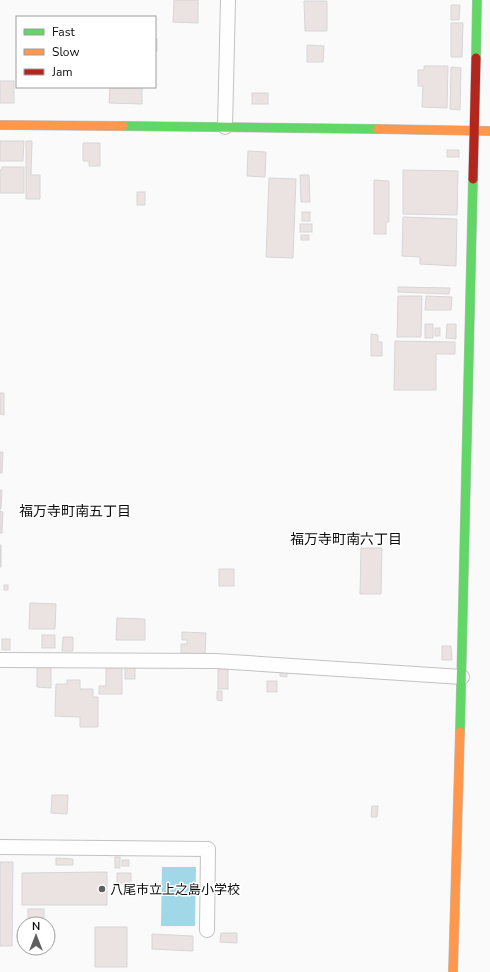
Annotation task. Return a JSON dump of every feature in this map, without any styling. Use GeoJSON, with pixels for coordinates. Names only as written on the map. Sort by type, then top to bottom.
{"type":"FeatureCollection","features":[{"type":"Feature","properties":{"kind":"street"},"geometry":{"type":"LineString","coordinates":[[225,127],[228,0]]}},
{"type":"Feature","properties":{"kind":"street"},"geometry":{"type":"LineString","coordinates":[[453,972],[477,131],[477,0]]}},
{"type":"Feature","properties":{"kind":"street"},"geometry":{"type":"LineString","coordinates":[[0,125],[490,131]]}},
{"type":"Feature","properties":{"kind":"street"},"geometry":{"type":"LineString","coordinates":[[0,660],[216,661],[462,678]]}},
{"type":"Feature","properties":{"kind":"street"},"geometry":{"type":"LineString","coordinates":[[0,846],[208,849],[207,930]]}},
{"type":"Feature","properties":{"kind":"water"},"geometry":{"type":"Polygon","coordinates":[[[162,867],[196,867],[195,926],[161,926],[162,867]]]}},
{"type":"Feature","properties":{"kind":"building"},"geometry":{"type":"Polygon","coordinates":[[[174,0],[198,0],[198,23],[173,22],[174,0]]]}},
{"type":"Feature","properties":{"kind":"building"},"geometry":{"type":"Polygon","coordinates":[[[304,1],[327,1],[327,31],[305,31],[304,1]]]}},
{"type":"Feature","properties":{"kind":"building"},"geometry":{"type":"Polygon","coordinates":[[[451,5],[460,5],[459,20],[451,20],[451,5]]]}},
{"type":"Feature","properties":{"kind":"building"},"geometry":{"type":"Polygon","coordinates":[[[451,23],[463,23],[462,57],[451,57],[451,23]]]}},
{"type":"Feature","properties":{"kind":"building"},"geometry":{"type":"Polygon","coordinates":[[[156,39],[157,39],[156,51],[156,39]]]}},
{"type":"Feature","properties":{"kind":"building"},"geometry":{"type":"Polygon","coordinates":[[[307,45],[324,46],[323,62],[307,62],[307,45]]]}},
{"type":"Feature","properties":{"kind":"building"},"geometry":{"type":"Polygon","coordinates":[[[424,66],[448,66],[447,108],[422,107],[423,86],[418,86],[418,70],[424,70],[424,66]]]}},
{"type":"Feature","properties":{"kind":"building"},"geometry":{"type":"Polygon","coordinates":[[[451,67],[461,68],[460,110],[450,109],[451,67]]]}},
{"type":"Feature","properties":{"kind":"building"},"geometry":{"type":"Polygon","coordinates":[[[0,81],[14,81],[14,103],[0,103],[0,81]]]}},
{"type":"Feature","properties":{"kind":"building"},"geometry":{"type":"Polygon","coordinates":[[[110,88],[142,88],[142,104],[109,103],[110,88]]]}},
{"type":"Feature","properties":{"kind":"building"},"geometry":{"type":"Polygon","coordinates":[[[252,93],[268,93],[268,104],[252,104],[252,93]]]}},
{"type":"Feature","properties":{"kind":"building"},"geometry":{"type":"Polygon","coordinates":[[[0,141],[24,141],[23,161],[0,161],[0,141]]]}},
{"type":"Feature","properties":{"kind":"building"},"geometry":{"type":"Polygon","coordinates":[[[26,141],[32,141],[31,175],[40,175],[40,199],[26,199],[26,141]]]}},
{"type":"Feature","properties":{"kind":"building"},"geometry":{"type":"Polygon","coordinates":[[[83,143],[100,143],[100,166],[89,166],[89,161],[83,161],[83,143]]]}},
{"type":"Feature","properties":{"kind":"building"},"geometry":{"type":"Polygon","coordinates":[[[447,150],[459,150],[459,157],[447,157],[447,150]]]}},
{"type":"Feature","properties":{"kind":"building"},"geometry":{"type":"Polygon","coordinates":[[[248,151],[266,152],[265,177],[247,176],[248,151]]]}},
{"type":"Feature","properties":{"kind":"building"},"geometry":{"type":"Polygon","coordinates":[[[2,167],[24,167],[24,193],[0,193],[0,170],[2,170],[2,167]]]}},
{"type":"Feature","properties":{"kind":"building"},"geometry":{"type":"Polygon","coordinates":[[[403,170],[458,171],[457,215],[403,214],[403,170]]]}},
{"type":"Feature","properties":{"kind":"building"},"geometry":{"type":"Polygon","coordinates":[[[300,175],[309,175],[310,202],[301,202],[300,175]]]}},
{"type":"Feature","properties":{"kind":"building"},"geometry":{"type":"Polygon","coordinates":[[[269,178],[296,179],[293,258],[266,257],[269,178]]]}},
{"type":"Feature","properties":{"kind":"building"},"geometry":{"type":"Polygon","coordinates":[[[374,180],[389,181],[389,222],[386,222],[386,234],[374,234],[374,180]]]}},
{"type":"Feature","properties":{"kind":"building"},"geometry":{"type":"Polygon","coordinates":[[[137,192],[145,192],[145,205],[137,205],[137,192]]]}},
{"type":"Feature","properties":{"kind":"building"},"geometry":{"type":"Polygon","coordinates":[[[302,212],[310,212],[310,221],[302,221],[302,212]]]}},
{"type":"Feature","properties":{"kind":"building"},"geometry":{"type":"Polygon","coordinates":[[[403,217],[457,219],[456,266],[420,264],[420,257],[402,256],[403,217]]]}},
{"type":"Feature","properties":{"kind":"building"},"geometry":{"type":"Polygon","coordinates":[[[300,224],[312,224],[312,232],[300,232],[300,224]]]}},
{"type":"Feature","properties":{"kind":"building"},"geometry":{"type":"Polygon","coordinates":[[[301,235],[309,235],[309,240],[301,240],[301,235]]]}},
{"type":"Feature","properties":{"kind":"building"},"geometry":{"type":"Polygon","coordinates":[[[398,287],[450,288],[449,294],[398,292],[398,287]]]}},
{"type":"Feature","properties":{"kind":"building"},"geometry":{"type":"Polygon","coordinates":[[[398,296],[422,296],[421,337],[397,337],[398,296]]]}},
{"type":"Feature","properties":{"kind":"building"},"geometry":{"type":"Polygon","coordinates":[[[426,296],[452,297],[451,310],[425,310],[426,296]]]}},
{"type":"Feature","properties":{"kind":"building"},"geometry":{"type":"Polygon","coordinates":[[[425,324],[433,324],[433,338],[425,338],[425,324]]]}},
{"type":"Feature","properties":{"kind":"building"},"geometry":{"type":"Polygon","coordinates":[[[447,324],[456,324],[456,339],[446,338],[447,324]]]}},
{"type":"Feature","properties":{"kind":"building"},"geometry":{"type":"Polygon","coordinates":[[[435,328],[440,328],[440,336],[435,336],[435,328]]]}},
{"type":"Feature","properties":{"kind":"building"},"geometry":{"type":"Polygon","coordinates":[[[371,334],[378,335],[378,342],[382,342],[382,356],[371,356],[371,334]]]}},
{"type":"Feature","properties":{"kind":"building"},"geometry":{"type":"Polygon","coordinates":[[[395,341],[455,342],[455,354],[436,354],[436,390],[394,390],[395,341]]]}},
{"type":"Feature","properties":{"kind":"building"},"geometry":{"type":"Polygon","coordinates":[[[0,393],[4,393],[4,415],[0,414],[0,393]]]}},
{"type":"Feature","properties":{"kind":"building"},"geometry":{"type":"Polygon","coordinates":[[[0,452],[3,452],[2,473],[0,473],[0,452]]]}},
{"type":"Feature","properties":{"kind":"building"},"geometry":{"type":"Polygon","coordinates":[[[0,490],[2,490],[1,509],[0,509],[0,490]]]}},
{"type":"Feature","properties":{"kind":"building"},"geometry":{"type":"Polygon","coordinates":[[[0,511],[3,512],[2,533],[0,533],[0,511]]]}},
{"type":"Feature","properties":{"kind":"building"},"geometry":{"type":"Polygon","coordinates":[[[1,545],[1,567],[0,567],[1,545]]]}},
{"type":"Feature","properties":{"kind":"building"},"geometry":{"type":"Polygon","coordinates":[[[361,548],[382,548],[381,594],[360,594],[361,548]]]}},
{"type":"Feature","properties":{"kind":"building"},"geometry":{"type":"Polygon","coordinates":[[[219,569],[234,569],[234,586],[219,586],[219,569]]]}},
{"type":"Feature","properties":{"kind":"building"},"geometry":{"type":"Polygon","coordinates":[[[4,585],[8,585],[8,590],[4,590],[4,585]]]}},
{"type":"Feature","properties":{"kind":"building"},"geometry":{"type":"Polygon","coordinates":[[[30,603],[56,604],[55,629],[29,629],[30,603]]]}},
{"type":"Feature","properties":{"kind":"building"},"geometry":{"type":"Polygon","coordinates":[[[117,618],[145,619],[145,640],[116,640],[117,618]]]}},
{"type":"Feature","properties":{"kind":"building"},"geometry":{"type":"Polygon","coordinates":[[[182,632],[206,633],[205,654],[181,653],[181,644],[187,644],[187,640],[182,640],[182,632]]]}},
{"type":"Feature","properties":{"kind":"building"},"geometry":{"type":"Polygon","coordinates":[[[42,635],[55,635],[55,648],[42,648],[42,635]]]}},
{"type":"Feature","properties":{"kind":"building"},"geometry":{"type":"Polygon","coordinates":[[[63,637],[73,637],[73,651],[62,651],[63,637]]]}},
{"type":"Feature","properties":{"kind":"building"},"geometry":{"type":"Polygon","coordinates":[[[2,639],[10,639],[10,650],[2,650],[2,639]]]}},
{"type":"Feature","properties":{"kind":"building"},"geometry":{"type":"Polygon","coordinates":[[[442,646],[451,646],[452,660],[442,660],[442,646]]]}},
{"type":"Feature","properties":{"kind":"building"},"geometry":{"type":"Polygon","coordinates":[[[37,663],[51,663],[51,688],[37,687],[37,663]]]}},
{"type":"Feature","properties":{"kind":"building"},"geometry":{"type":"Polygon","coordinates":[[[106,665],[122,665],[122,694],[99,694],[99,686],[106,686],[106,665]]]}},
{"type":"Feature","properties":{"kind":"building"},"geometry":{"type":"Polygon","coordinates":[[[125,665],[135,665],[135,679],[125,679],[125,665]]]}},
{"type":"Feature","properties":{"kind":"building"},"geometry":{"type":"Polygon","coordinates":[[[280,668],[287,668],[287,677],[280,676],[280,668]]]}},
{"type":"Feature","properties":{"kind":"building"},"geometry":{"type":"Polygon","coordinates":[[[218,669],[228,669],[228,689],[218,689],[218,669]]]}},
{"type":"Feature","properties":{"kind":"building"},"geometry":{"type":"Polygon","coordinates":[[[67,680],[80,680],[80,689],[93,689],[93,697],[98,697],[98,727],[80,727],[80,717],[55,716],[56,684],[67,684],[67,680]]]}},
{"type":"Feature","properties":{"kind":"building"},"geometry":{"type":"Polygon","coordinates":[[[267,681],[277,681],[277,692],[267,692],[267,681]]]}},
{"type":"Feature","properties":{"kind":"building"},"geometry":{"type":"Polygon","coordinates":[[[217,691],[222,691],[222,701],[217,700],[217,691]]]}},
{"type":"Feature","properties":{"kind":"building"},"geometry":{"type":"Polygon","coordinates":[[[52,795],[68,795],[67,814],[51,813],[52,795]]]}},
{"type":"Feature","properties":{"kind":"building"},"geometry":{"type":"Polygon","coordinates":[[[372,806],[378,806],[377,817],[371,817],[372,806]]]}},
{"type":"Feature","properties":{"kind":"building"},"geometry":{"type":"Polygon","coordinates":[[[115,857],[120,857],[120,868],[115,868],[115,857]]]}},
{"type":"Feature","properties":{"kind":"building"},"geometry":{"type":"Polygon","coordinates":[[[56,858],[73,859],[73,865],[56,865],[56,858]]]}},
{"type":"Feature","properties":{"kind":"building"},"geometry":{"type":"Polygon","coordinates":[[[122,860],[129,860],[129,866],[122,866],[122,860]]]}},
{"type":"Feature","properties":{"kind":"building"},"geometry":{"type":"Polygon","coordinates":[[[0,862],[13,862],[12,946],[0,946],[0,862]]]}},
{"type":"Feature","properties":{"kind":"building"},"geometry":{"type":"Polygon","coordinates":[[[107,872],[107,905],[22,905],[22,873],[107,872]]]}},
{"type":"Feature","properties":{"kind":"building"},"geometry":{"type":"Polygon","coordinates":[[[117,873],[131,873],[131,883],[117,883],[117,873]]]}},
{"type":"Feature","properties":{"kind":"building"},"geometry":{"type":"Polygon","coordinates":[[[28,909],[44,909],[44,916],[28,916],[28,909]]]}},
{"type":"Feature","properties":{"kind":"building"},"geometry":{"type":"Polygon","coordinates":[[[95,927],[127,927],[127,967],[95,967],[95,927]]]}},
{"type":"Feature","properties":{"kind":"building"},"geometry":{"type":"Polygon","coordinates":[[[221,933],[237,933],[237,943],[220,942],[221,933]]]}},
{"type":"Feature","properties":{"kind":"building"},"geometry":{"type":"Polygon","coordinates":[[[152,934],[193,936],[193,951],[152,949],[152,934]]]}},
{"type":"Feature","properties":{"kind":"traffic: fast"},"geometry":{"type":"LineString","coordinates":[[476,58],[477,0]]}},
{"type":"Feature","properties":{"kind":"traffic: fast"},"geometry":{"type":"LineString","coordinates":[[123,126],[378,129]]}},
{"type":"Feature","properties":{"kind":"traffic: fast"},"geometry":{"type":"LineString","coordinates":[[460,732],[473,179]]}},
{"type":"Feature","properties":{"kind":"traffic: slow"},"geometry":{"type":"LineString","coordinates":[[0,125],[123,126]]}},
{"type":"Feature","properties":{"kind":"traffic: slow"},"geometry":{"type":"LineString","coordinates":[[378,129],[490,131]]}},
{"type":"Feature","properties":{"kind":"traffic: slow"},"geometry":{"type":"LineString","coordinates":[[453,972],[460,732]]}},
{"type":"Feature","properties":{"kind":"traffic: jam"},"geometry":{"type":"LineString","coordinates":[[473,179],[476,58]]}},
{"type":"Feature","properties":{"kind":"place","name":"八尾市立上之島小学校"},"geometry":{"type":"Point","coordinates":[102,889]}},
{"type":"Feature","properties":{"kind":"district","name":"福万寺町南五丁目"},"geometry":{"type":"Point","coordinates":[75,511]}},
{"type":"Feature","properties":{"kind":"district","name":"福万寺町南六丁目"},"geometry":{"type":"Point","coordinates":[346,539]}}]}
